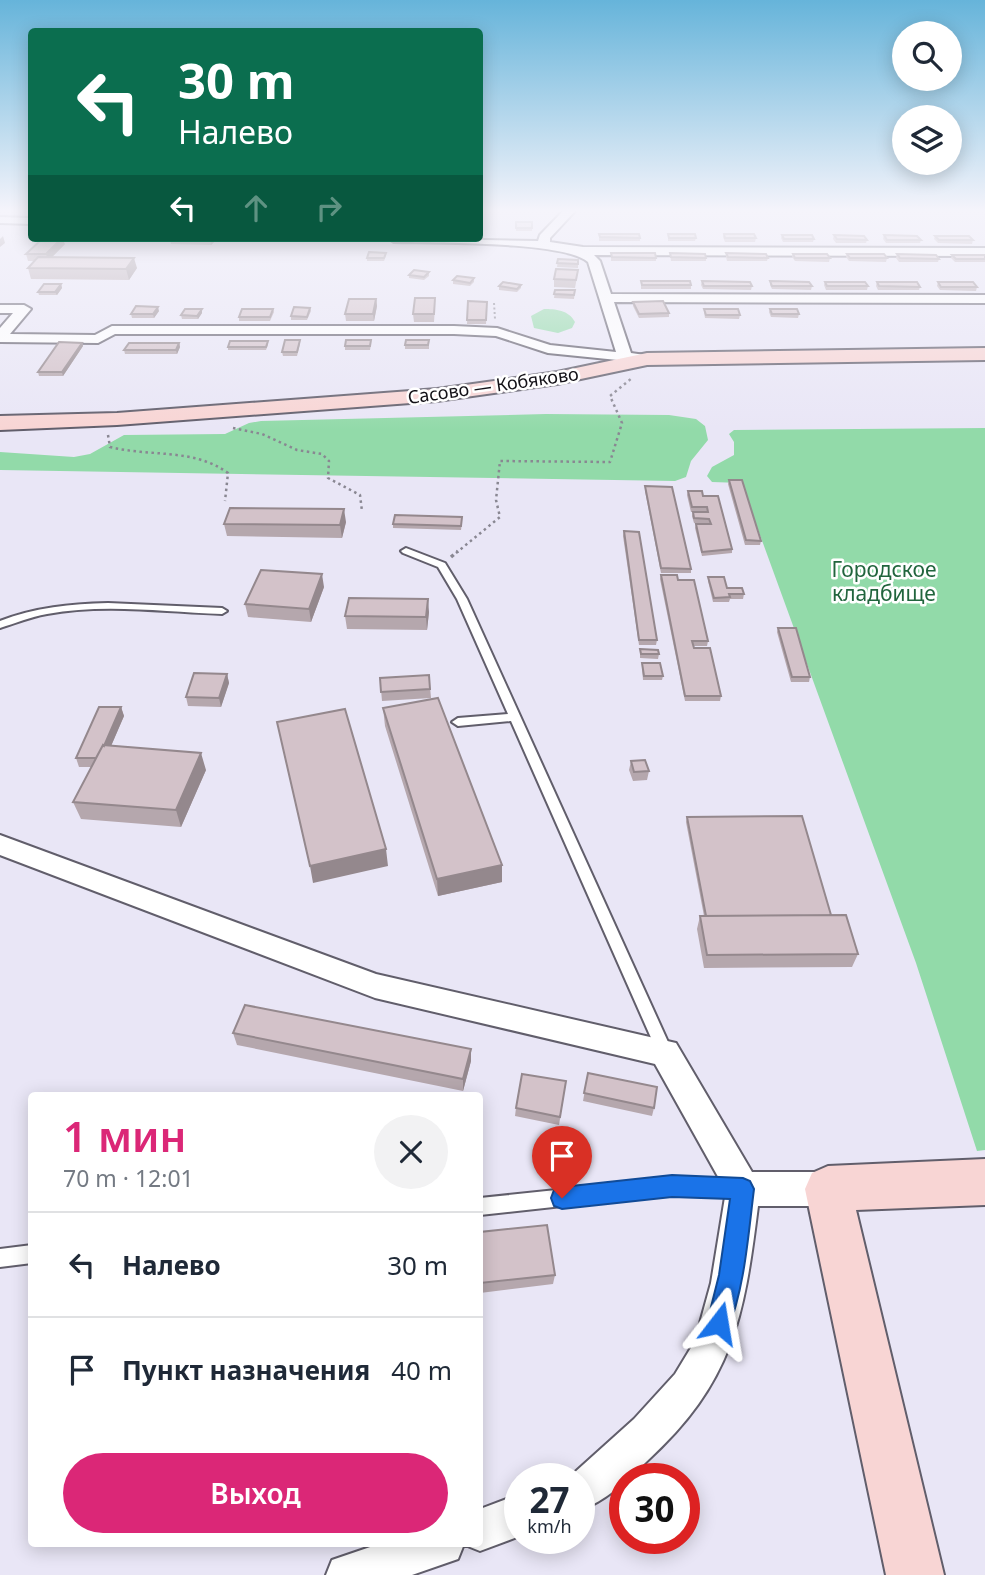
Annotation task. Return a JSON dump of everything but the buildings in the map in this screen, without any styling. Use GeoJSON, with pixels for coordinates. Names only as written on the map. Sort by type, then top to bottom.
{"type":"FeatureCollection","features":[{"type":"Feature","properties":{"kind":"street"},"geometry":{"type":"LineString","coordinates":[[602,282],[637,359]]}},
{"type":"Feature","properties":{"kind":"street"},"geometry":{"type":"LineString","coordinates":[[608,298],[985,299]]}},
{"type":"Feature","properties":{"kind":"street"},"geometry":{"type":"LineString","coordinates":[[0,309],[24,309],[0,338]]}},
{"type":"Feature","properties":{"kind":"street"},"geometry":{"type":"LineString","coordinates":[[0,338],[98,339],[112,330],[454,330],[497,332],[548,349],[637,359]]}},
{"type":"Feature","properties":{"kind":"street","name":"Сасово — Кобяково"},"geometry":{"type":"LineString","coordinates":[[0,423],[117,419],[500,388],[637,359],[985,354]]}},
{"type":"Feature","properties":{"kind":"street"},"geometry":{"type":"LineString","coordinates":[[0,845],[375,986],[665,1054],[743,1189],[731,1275],[719,1323],[701,1370],[664,1419],[595,1481]]}},
{"type":"Feature","properties":{"kind":"street"},"geometry":{"type":"LineString","coordinates":[[743,1189],[828,1189],[985,1182]]}},
{"type":"Feature","properties":{"kind":"street"},"geometry":{"type":"LineString","coordinates":[[828,1189],[915,1575]]}},
{"type":"Feature","properties":{"kind":"street"},"geometry":{"type":"LineString","coordinates":[[483,1529],[504,1521]]}},
{"type":"Feature","properties":{"kind":"street"},"geometry":{"type":"LineString","coordinates":[[347,1575],[434,1547]]}},
{"type":"Feature","properties":{"kind":"lane"},"geometry":{"type":"LineString","coordinates":[[406,551],[442,565],[462,599],[665,1054]]}},
{"type":"Feature","properties":{"kind":"lane"},"geometry":{"type":"LineString","coordinates":[[0,625],[13,618],[57,607],[222,611]]}},
{"type":"Feature","properties":{"kind":"lane"},"geometry":{"type":"LineString","coordinates":[[458,722],[514,717]]}},
{"type":"Feature","properties":{"kind":"lane"},"geometry":{"type":"LineString","coordinates":[[483,1207],[672,1186],[743,1189]]}},
{"type":"Feature","properties":{"kind":"lane"},"geometry":{"type":"LineString","coordinates":[[0,1258],[28,1254]]}},
{"type":"Feature","properties":{"kind":"path"},"geometry":{"type":"LineString","coordinates":[[442,565],[500,517],[496,500],[500,461],[610,463],[622,423],[610,396],[639,373],[637,359]]}},
{"type":"Feature","properties":{"kind":"path"},"geometry":{"type":"LineString","coordinates":[[187,414],[262,434],[297,450],[322,454],[329,461],[328,478],[360,495],[362,511]]}},
{"type":"Feature","properties":{"kind":"path"},"geometry":{"type":"LineString","coordinates":[[117,419],[106,438],[110,447],[132,454],[199,456],[218,463],[228,473],[225,500]]}},
{"type":"Feature","properties":{"kind":"green space"},"geometry":{"type":"Polygon","coordinates":[[[544,309],[569,315],[575,322],[572,328],[558,333],[534,328],[531,316],[544,309]]]}},
{"type":"Feature","properties":{"kind":"green space"},"geometry":{"type":"Polygon","coordinates":[[[546,414],[669,415],[696,419],[705,426],[708,440],[691,461],[686,477],[675,481],[0,470],[0,452],[74,457],[90,454],[124,435],[225,434],[249,423],[261,421],[546,414]]]}},
{"type":"Feature","properties":{"kind":"green space","name":"Городское кладбище"},"geometry":{"type":"Polygon","coordinates":[[[985,428],[985,1150],[977,1151],[916,963],[741,483],[712,482],[707,476],[712,467],[734,455],[734,442],[729,434],[734,430],[985,428]]]}},
{"type":"Feature","properties":{"kind":"route"},"geometry":{"type":"LineString","coordinates":[[562,1198],[672,1186],[743,1189],[731,1275],[719,1323]]}}]}
